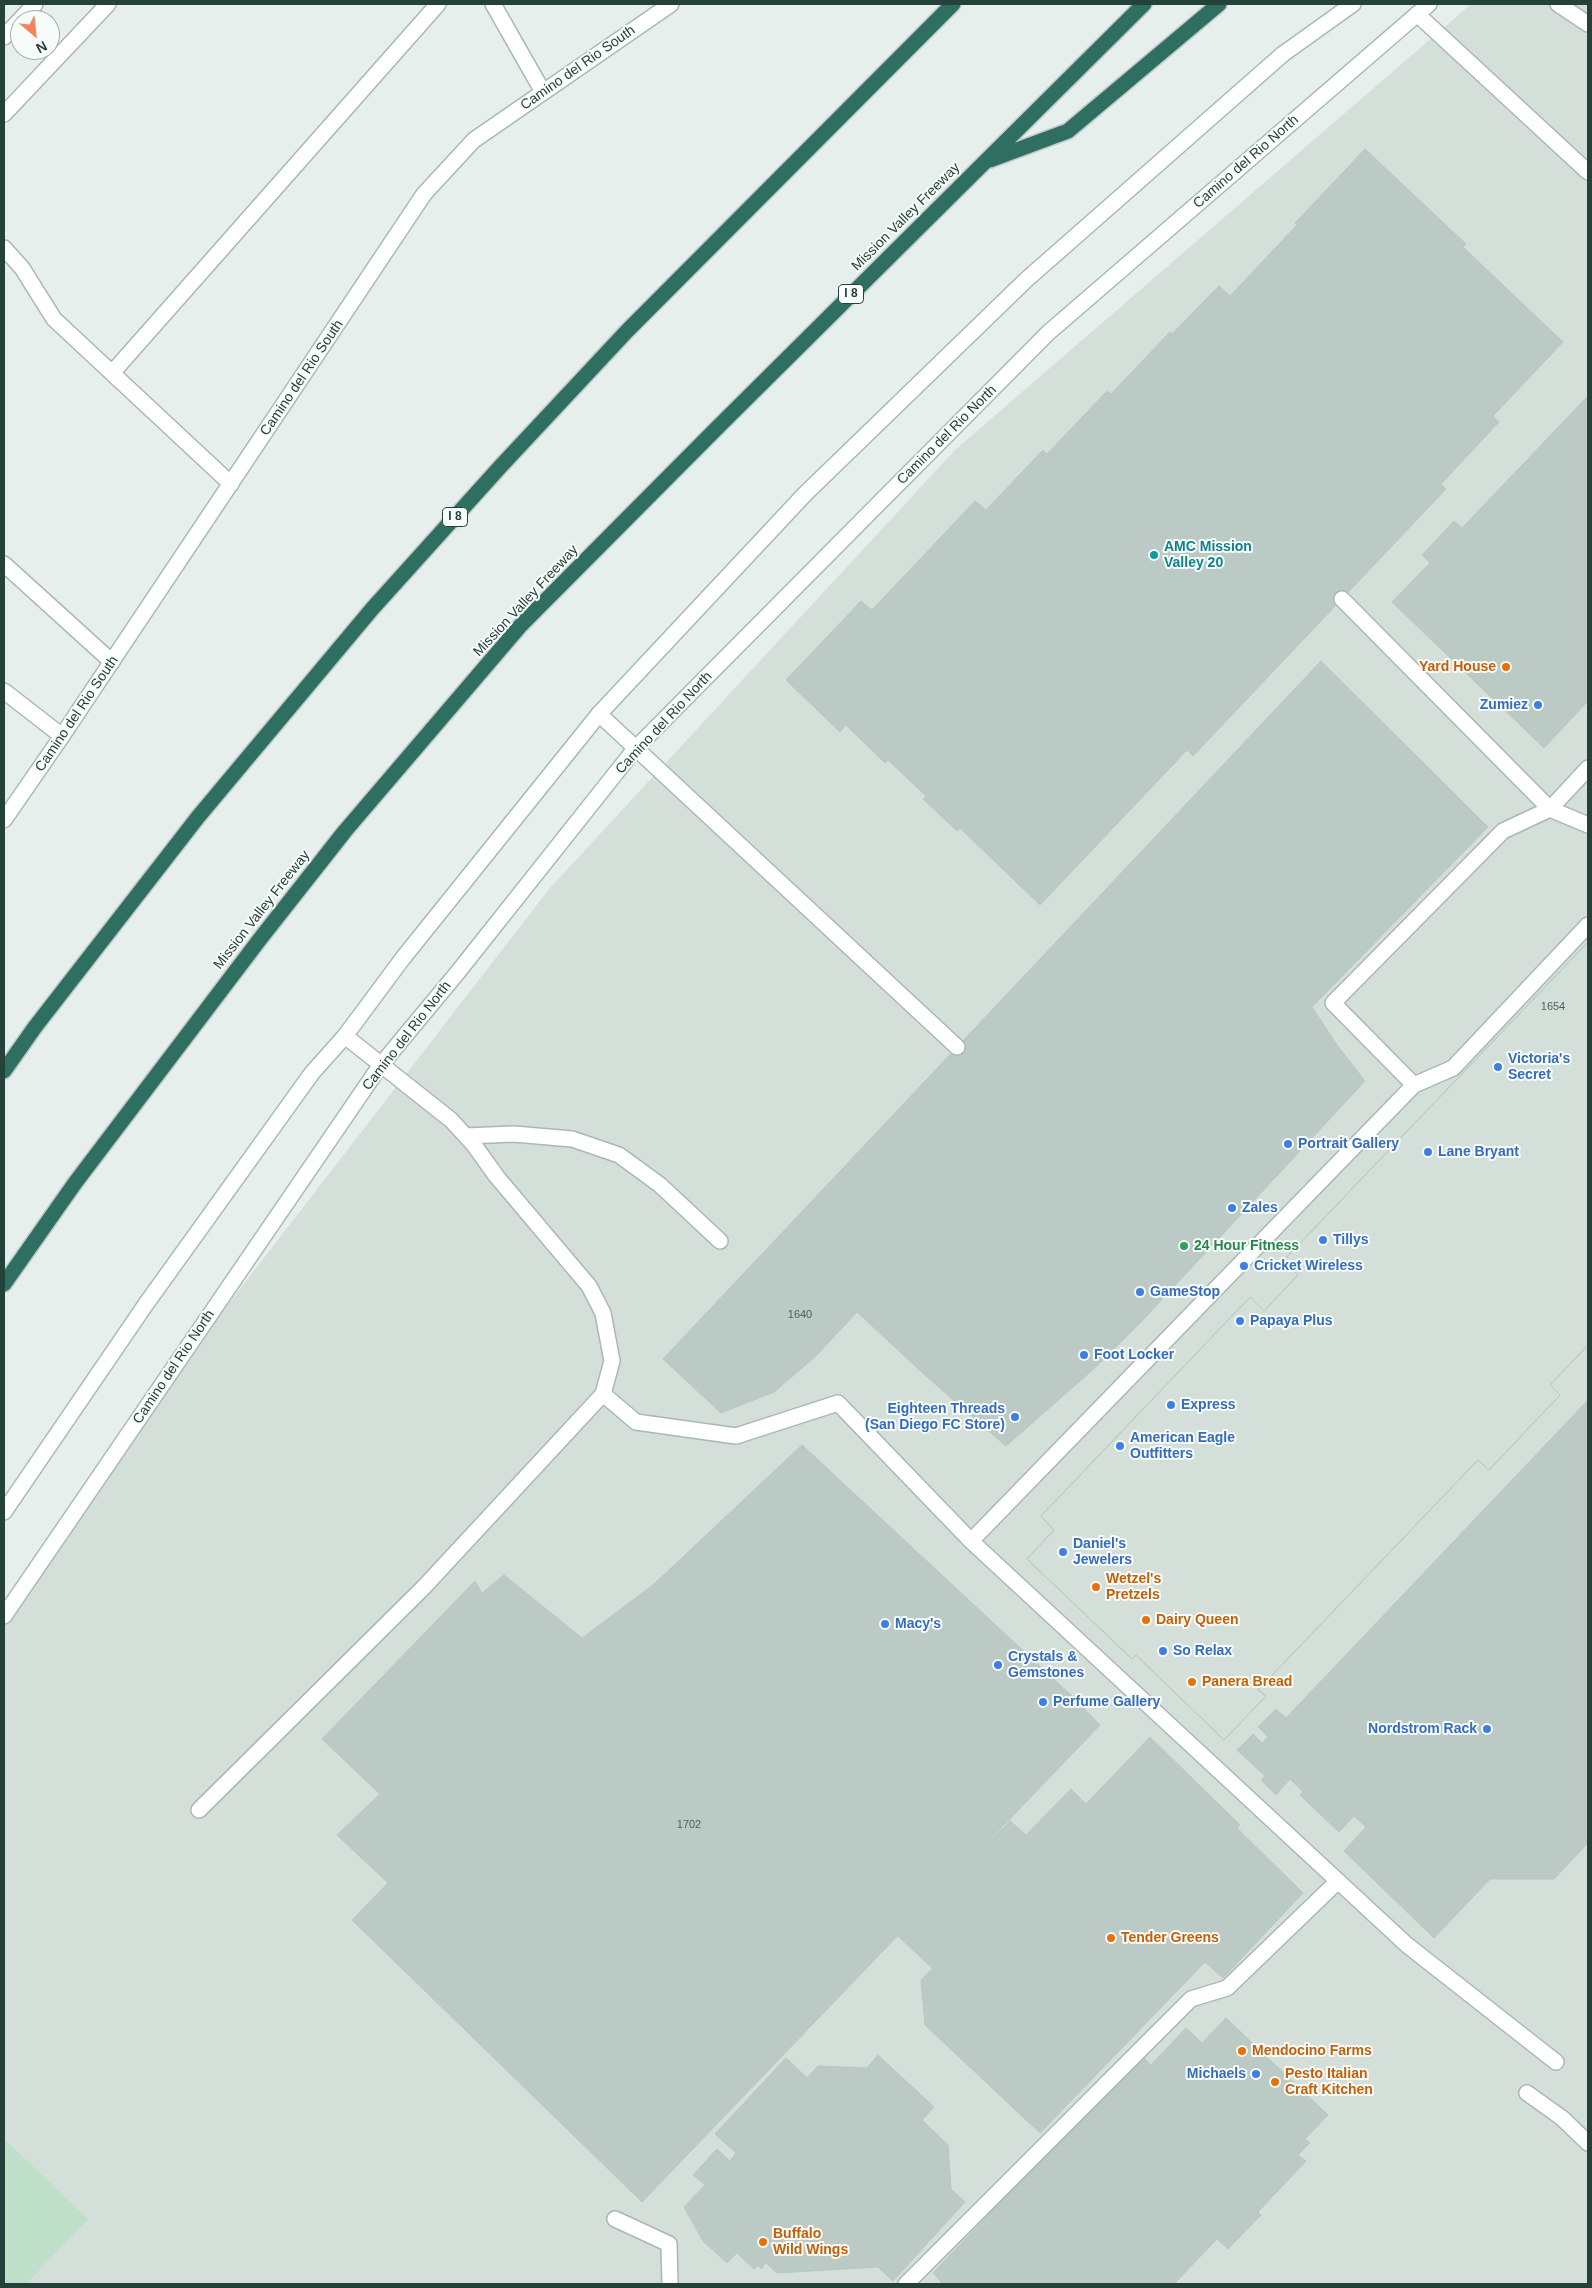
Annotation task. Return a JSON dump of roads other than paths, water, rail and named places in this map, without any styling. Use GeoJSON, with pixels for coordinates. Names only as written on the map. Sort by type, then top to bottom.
{"type":"FeatureCollection","features":[{"type":"Feature","properties":{"kind":"highway","name":"I 8"},"geometry":{"type":"LineString","coordinates":[[4,1071],[35,1027],[198,817],[372,609],[500,467],[627,331],[953,4]]}},
{"type":"Feature","properties":{"kind":"highway","name":"Mission Valley Freeway"},"geometry":{"type":"LineString","coordinates":[[4,1284],[75,1183],[260,938],[346,831],[522,625],[1144,4]]}},
{"type":"Feature","properties":{"kind":"highway"},"geometry":{"type":"LineString","coordinates":[[984,162],[1068,131],[1219,4]]}},
{"type":"Feature","properties":{"kind":"street"},"geometry":{"type":"LineString","coordinates":[[4,38],[35,4]]}},
{"type":"Feature","properties":{"kind":"street"},"geometry":{"type":"LineString","coordinates":[[4,114],[108,4]]}},
{"type":"Feature","properties":{"kind":"street"},"geometry":{"type":"LineString","coordinates":[[112,373],[438,4]]}},
{"type":"Feature","properties":{"kind":"street"},"geometry":{"type":"LineString","coordinates":[[493,4],[543,92]]}},
{"type":"Feature","properties":{"kind":"street","name":"Camino del Rio South"},"geometry":{"type":"LineString","coordinates":[[4,820],[112,662],[424,194],[474,140],[671,4]]}},
{"type":"Feature","properties":{"kind":"street"},"geometry":{"type":"LineString","coordinates":[[4,1512],[163,1280],[312,1073],[345,1036],[403,958],[599,714],[805,494],[1026,280],[1283,54],[1352,4]]}},
{"type":"Feature","properties":{"kind":"street","name":"Camino del Rio North"},"geometry":{"type":"LineString","coordinates":[[4,1616],[380,1066],[458,972],[636,749],[1048,333],[1429,4]]}},
{"type":"Feature","properties":{"kind":"street"},"geometry":{"type":"LineString","coordinates":[[1558,4],[1588,24]]}},
{"type":"Feature","properties":{"kind":"street"},"geometry":{"type":"LineString","coordinates":[[1417,14],[1588,172]]}},
{"type":"Feature","properties":{"kind":"street"},"geometry":{"type":"LineString","coordinates":[[4,248],[22,268],[54,319],[231,484]]}},
{"type":"Feature","properties":{"kind":"street"},"geometry":{"type":"LineString","coordinates":[[4,564],[112,662]]}},
{"type":"Feature","properties":{"kind":"street"},"geometry":{"type":"LineString","coordinates":[[1342,599],[1550,808],[1588,825]]}},
{"type":"Feature","properties":{"kind":"street"},"geometry":{"type":"LineString","coordinates":[[4,691],[62,736]]}},
{"type":"Feature","properties":{"kind":"street"},"geometry":{"type":"LineString","coordinates":[[599,714],[957,1047]]}},
{"type":"Feature","properties":{"kind":"street"},"geometry":{"type":"LineString","coordinates":[[1414,1085],[1333,1003],[1503,832],[1550,808],[1588,768]]}},
{"type":"Feature","properties":{"kind":"street"},"geometry":{"type":"LineString","coordinates":[[971,1541],[1414,1085],[1453,1068],[1588,925]]}},
{"type":"Feature","properties":{"kind":"street"},"geometry":{"type":"LineString","coordinates":[[199,1810],[424,1587],[603,1394],[612,1361],[603,1313],[593,1293],[497,1177],[466,1136],[451,1120],[380,1066],[345,1036]]}},
{"type":"Feature","properties":{"kind":"street"},"geometry":{"type":"LineString","coordinates":[[466,1136],[514,1134],[572,1139],[619,1155],[660,1185],[720,1241]]}},
{"type":"Feature","properties":{"kind":"street"},"geometry":{"type":"LineString","coordinates":[[603,1394],[636,1422],[736,1436],[838,1403],[971,1541],[1407,1945],[1556,2062]]}},
{"type":"Feature","properties":{"kind":"street"},"geometry":{"type":"LineString","coordinates":[[906,2284],[1191,1999],[1227,1988],[1338,1880]]}},
{"type":"Feature","properties":{"kind":"street"},"geometry":{"type":"LineString","coordinates":[[1527,2093],[1562,2118],[1588,2143]]}},
{"type":"Feature","properties":{"kind":"street"},"geometry":{"type":"LineString","coordinates":[[615,2219],[669,2244],[670,2284]]}},
{"type":"Feature","properties":{"kind":"place","name":"AMC Mission Valley 20"},"geometry":{"type":"Point","coordinates":[1154,555]}},
{"type":"Feature","properties":{"kind":"place","name":"Yard House"},"geometry":{"type":"Point","coordinates":[1506,667]}},
{"type":"Feature","properties":{"kind":"place","name":"Zumiez"},"geometry":{"type":"Point","coordinates":[1538,705]}},
{"type":"Feature","properties":{"kind":"place","name":"Victoria's Secret"},"geometry":{"type":"Point","coordinates":[1498,1067]}},
{"type":"Feature","properties":{"kind":"place","name":"Portrait Gallery"},"geometry":{"type":"Point","coordinates":[1288,1144]}},
{"type":"Feature","properties":{"kind":"place","name":"Lane Bryant"},"geometry":{"type":"Point","coordinates":[1428,1152]}},
{"type":"Feature","properties":{"kind":"place","name":"Zales"},"geometry":{"type":"Point","coordinates":[1232,1208]}},
{"type":"Feature","properties":{"kind":"place","name":"Tillys"},"geometry":{"type":"Point","coordinates":[1323,1240]}},
{"type":"Feature","properties":{"kind":"place","name":"24 Hour Fitness"},"geometry":{"type":"Point","coordinates":[1184,1246]}},
{"type":"Feature","properties":{"kind":"place","name":"Cricket Wireless"},"geometry":{"type":"Point","coordinates":[1244,1266]}},
{"type":"Feature","properties":{"kind":"place","name":"GameStop"},"geometry":{"type":"Point","coordinates":[1140,1292]}},
{"type":"Feature","properties":{"kind":"place","name":"Papaya Plus"},"geometry":{"type":"Point","coordinates":[1240,1321]}},
{"type":"Feature","properties":{"kind":"place","name":"Foot Locker"},"geometry":{"type":"Point","coordinates":[1084,1355]}},
{"type":"Feature","properties":{"kind":"place","name":"Express"},"geometry":{"type":"Point","coordinates":[1171,1405]}},
{"type":"Feature","properties":{"kind":"place","name":"Eighteen Threads (San Diego FC Store)"},"geometry":{"type":"Point","coordinates":[1015,1417]}},
{"type":"Feature","properties":{"kind":"place","name":"American Eagle Outfitters"},"geometry":{"type":"Point","coordinates":[1120,1446]}},
{"type":"Feature","properties":{"kind":"place","name":"Daniel's Jewelers"},"geometry":{"type":"Point","coordinates":[1063,1552]}},
{"type":"Feature","properties":{"kind":"place","name":"Wetzel's Pretzels"},"geometry":{"type":"Point","coordinates":[1096,1587]}},
{"type":"Feature","properties":{"kind":"place","name":"Dairy Queen"},"geometry":{"type":"Point","coordinates":[1146,1620]}},
{"type":"Feature","properties":{"kind":"place","name":"Macy's"},"geometry":{"type":"Point","coordinates":[885,1624]}},
{"type":"Feature","properties":{"kind":"place","name":"So Relax"},"geometry":{"type":"Point","coordinates":[1163,1651]}},
{"type":"Feature","properties":{"kind":"place","name":"Crystals & Gemstones"},"geometry":{"type":"Point","coordinates":[998,1665]}},
{"type":"Feature","properties":{"kind":"place","name":"Panera Bread"},"geometry":{"type":"Point","coordinates":[1192,1682]}},
{"type":"Feature","properties":{"kind":"place","name":"Perfume Gallery"},"geometry":{"type":"Point","coordinates":[1043,1702]}},
{"type":"Feature","properties":{"kind":"place","name":"Nordstrom Rack"},"geometry":{"type":"Point","coordinates":[1487,1729]}},
{"type":"Feature","properties":{"kind":"place","name":"Tender Greens"},"geometry":{"type":"Point","coordinates":[1111,1938]}},
{"type":"Feature","properties":{"kind":"place","name":"Mendocino Farms"},"geometry":{"type":"Point","coordinates":[1242,2051]}},
{"type":"Feature","properties":{"kind":"place","name":"Michaels"},"geometry":{"type":"Point","coordinates":[1256,2074]}},
{"type":"Feature","properties":{"kind":"place","name":"Pesto Italian Craft Kitchen"},"geometry":{"type":"Point","coordinates":[1275,2082]}},
{"type":"Feature","properties":{"kind":"place","name":"Buffalo Wild Wings"},"geometry":{"type":"Point","coordinates":[763,2242]}}]}
